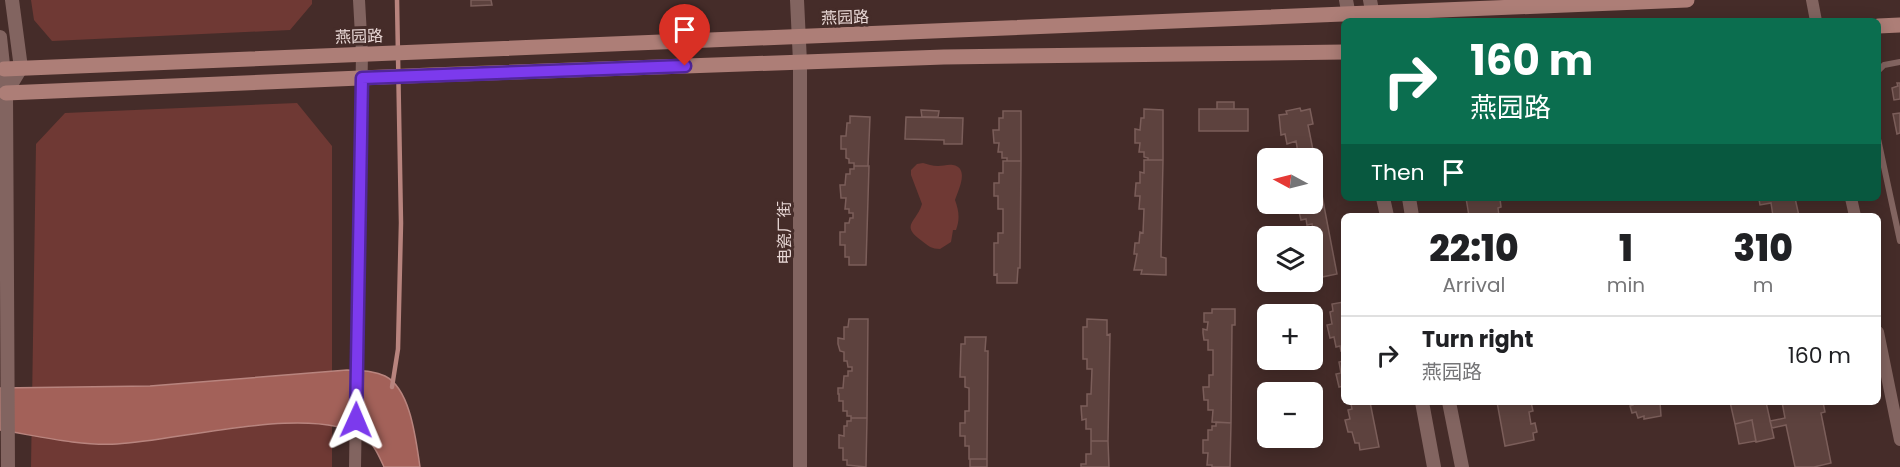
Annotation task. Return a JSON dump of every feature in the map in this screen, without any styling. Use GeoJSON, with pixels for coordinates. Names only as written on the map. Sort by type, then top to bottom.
{"type":"FeatureCollection","features":[{"type":"Feature","properties":{"kind":"main road","name":"燕园路"},"geometry":{"type":"LineString","coordinates":[[4,69],[1372,11],[1687,0]]}},
{"type":"Feature","properties":{"kind":"main road"},"geometry":{"type":"LineString","coordinates":[[1881,26],[1900,25]]}},
{"type":"Feature","properties":{"kind":"main road"},"geometry":{"type":"LineString","coordinates":[[6,93],[944,57],[1341,52]]}},
{"type":"Feature","properties":{"kind":"street"},"geometry":{"type":"LineString","coordinates":[[6,93],[21,68],[12,0]]}},
{"type":"Feature","properties":{"kind":"street"},"geometry":{"type":"LineString","coordinates":[[355,467],[362,78],[359,0]]}},
{"type":"Feature","properties":{"kind":"street","name":"电瓷厂街"},"geometry":{"type":"LineString","coordinates":[[797,0],[800,62],[800,467]]}},
{"type":"Feature","properties":{"kind":"street"},"geometry":{"type":"LineString","coordinates":[[1812,0],[1815,18]]}},
{"type":"Feature","properties":{"kind":"street"},"geometry":{"type":"LineString","coordinates":[[0,37],[6,93],[8,461]]}},
{"type":"Feature","properties":{"kind":"street"},"geometry":{"type":"LineString","coordinates":[[1881,347],[1900,440]]}},
{"type":"Feature","properties":{"kind":"street"},"geometry":{"type":"LineString","coordinates":[[1423,405],[1434,467]]}},
{"type":"Feature","properties":{"kind":"street"},"geometry":{"type":"LineString","coordinates":[[1450,405],[1462,467]]}},
{"type":"Feature","properties":{"kind":"lane"},"geometry":{"type":"LineString","coordinates":[[1881,68],[1884,65],[1900,62]]}},
{"type":"Feature","properties":{"kind":"lane"},"geometry":{"type":"LineString","coordinates":[[1881,153],[1900,242]]}},
{"type":"Feature","properties":{"kind":"shaded area"},"geometry":{"type":"Polygon","coordinates":[[[31,0],[312,0],[312,4],[290,30],[52,41],[34,20],[31,0]]]}},
{"type":"Feature","properties":{"kind":"shaded area"},"geometry":{"type":"Polygon","coordinates":[[[297,103],[332,146],[332,467],[31,467],[36,144],[65,113],[297,103]]]}},
{"type":"Feature","properties":{"kind":"shaded area"},"geometry":{"type":"Polygon","coordinates":[[[917,164],[936,166],[953,165],[961,170],[962,175],[955,200],[958,215],[956,230],[953,230],[951,242],[940,249],[932,248],[915,236],[911,227],[922,204],[911,170],[917,164]]]}},
{"type":"Feature","properties":{"kind":"shaded area"},"geometry":{"type":"Polygon","coordinates":[[[347,370],[366,371],[385,376],[401,392],[411,417],[420,467],[384,467],[373,447],[364,437],[341,427],[312,423],[279,423],[117,444],[73,442],[0,430],[0,388],[150,386],[347,370]]]}},
{"type":"Feature","properties":{"kind":"building"},"geometry":{"type":"Polygon","coordinates":[[[471,0],[491,0],[492,5],[471,6],[471,0]]]}},
{"type":"Feature","properties":{"kind":"building"},"geometry":{"type":"Polygon","coordinates":[[[1897,83],[1900,83],[1900,99],[1894,100],[1892,88],[1898,86],[1897,83]]]}},
{"type":"Feature","properties":{"kind":"building"},"geometry":{"type":"Polygon","coordinates":[[[1217,102],[1234,102],[1234,109],[1217,109],[1217,102]]]}},
{"type":"Feature","properties":{"kind":"building"},"geometry":{"type":"Polygon","coordinates":[[[1300,108],[1301,111],[1310,109],[1313,124],[1308,125],[1313,148],[1297,148],[1296,141],[1287,144],[1285,134],[1281,135],[1279,115],[1287,114],[1286,111],[1300,108]]]}},
{"type":"Feature","properties":{"kind":"building"},"geometry":{"type":"Polygon","coordinates":[[[1144,109],[1163,110],[1163,160],[1148,160],[1144,157],[1144,152],[1139,152],[1140,143],[1135,143],[1135,129],[1140,130],[1144,109]]]}},
{"type":"Feature","properties":{"kind":"building"},"geometry":{"type":"Polygon","coordinates":[[[1199,109],[1248,109],[1248,131],[1199,131],[1199,109]]]}},
{"type":"Feature","properties":{"kind":"building"},"geometry":{"type":"Polygon","coordinates":[[[921,110],[939,111],[938,117],[922,117],[921,110]]]}},
{"type":"Feature","properties":{"kind":"building"},"geometry":{"type":"Polygon","coordinates":[[[1003,111],[1021,111],[1021,161],[1007,161],[1007,158],[1002,158],[1002,152],[998,152],[999,143],[994,143],[993,130],[999,130],[999,118],[1003,118],[1003,111]]]}},
{"type":"Feature","properties":{"kind":"building"},"geometry":{"type":"Polygon","coordinates":[[[1900,113],[1900,133],[1897,134],[1893,114],[1900,113]]]}},
{"type":"Feature","properties":{"kind":"building"},"geometry":{"type":"Polygon","coordinates":[[[850,116],[870,117],[868,166],[854,166],[854,163],[849,163],[849,159],[846,158],[846,149],[841,149],[841,136],[846,136],[850,116]]]}},
{"type":"Feature","properties":{"kind":"building"},"geometry":{"type":"Polygon","coordinates":[[[906,117],[963,118],[962,144],[944,144],[944,140],[905,139],[906,117]]]}},
{"type":"Feature","properties":{"kind":"building"},"geometry":{"type":"Polygon","coordinates":[[[1144,160],[1163,160],[1161,257],[1166,258],[1166,275],[1141,274],[1142,270],[1134,270],[1137,254],[1134,254],[1135,243],[1139,243],[1140,232],[1143,233],[1144,209],[1139,209],[1140,196],[1135,196],[1136,183],[1140,183],[1140,172],[1144,173],[1144,160]]]}},
{"type":"Feature","properties":{"kind":"building"},"geometry":{"type":"Polygon","coordinates":[[[1003,161],[1021,161],[1020,268],[1018,268],[1017,283],[997,283],[997,274],[994,275],[994,243],[998,243],[998,233],[1003,233],[1003,209],[998,209],[998,196],[994,196],[994,183],[999,183],[999,173],[1003,173],[1003,161]]]}},
{"type":"Feature","properties":{"kind":"building"},"geometry":{"type":"Polygon","coordinates":[[[854,166],[869,166],[866,265],[849,265],[849,257],[845,257],[845,245],[840,245],[840,232],[845,232],[845,223],[849,223],[850,218],[853,218],[853,213],[845,209],[846,198],[841,198],[840,185],[845,185],[846,174],[850,174],[850,169],[854,169],[854,166]]]}},
{"type":"Feature","properties":{"kind":"building"},"geometry":{"type":"Polygon","coordinates":[[[1323,201],[1337,274],[1323,277],[1323,226],[1307,225],[1306,219],[1301,220],[1300,214],[1323,214],[1323,201]]]}},
{"type":"Feature","properties":{"kind":"building"},"geometry":{"type":"Polygon","coordinates":[[[1466,201],[1500,201],[1499,213],[1468,213],[1466,201]]]}},
{"type":"Feature","properties":{"kind":"building"},"geometry":{"type":"Polygon","coordinates":[[[1759,201],[1796,201],[1798,213],[1773,213],[1771,203],[1760,205],[1759,201]]]}},
{"type":"Feature","properties":{"kind":"building"},"geometry":{"type":"Polygon","coordinates":[[[1341,302],[1341,351],[1340,346],[1336,347],[1334,337],[1330,338],[1327,325],[1332,324],[1330,312],[1333,311],[1332,304],[1341,302]]]}},
{"type":"Feature","properties":{"kind":"building"},"geometry":{"type":"Polygon","coordinates":[[[1212,309],[1235,309],[1235,325],[1232,325],[1231,423],[1212,422],[1213,410],[1208,410],[1208,400],[1204,400],[1203,387],[1209,387],[1209,375],[1213,375],[1213,350],[1208,350],[1208,340],[1204,340],[1203,329],[1207,330],[1208,322],[1204,322],[1204,313],[1212,313],[1212,309]]]}},
{"type":"Feature","properties":{"kind":"building"},"geometry":{"type":"Polygon","coordinates":[[[849,319],[868,319],[867,418],[847,416],[847,411],[843,411],[843,401],[839,401],[838,388],[843,388],[844,376],[848,376],[848,371],[852,371],[852,367],[848,367],[847,361],[844,361],[844,352],[840,351],[838,344],[838,338],[844,339],[844,327],[848,327],[849,319]]]}},
{"type":"Feature","properties":{"kind":"building"},"geometry":{"type":"Polygon","coordinates":[[[1087,319],[1107,320],[1107,335],[1110,334],[1108,441],[1091,441],[1091,429],[1086,429],[1086,419],[1082,420],[1081,406],[1087,406],[1087,394],[1091,394],[1092,369],[1087,369],[1087,359],[1083,359],[1083,327],[1087,327],[1087,319]]]}},
{"type":"Feature","properties":{"kind":"building"},"geometry":{"type":"Polygon","coordinates":[[[965,337],[986,337],[985,351],[988,351],[987,459],[969,459],[969,446],[965,446],[965,436],[960,436],[960,423],[965,423],[965,411],[969,411],[969,388],[965,387],[965,377],[960,377],[961,344],[965,344],[965,337]]]}},
{"type":"Feature","properties":{"kind":"building"},"geometry":{"type":"Polygon","coordinates":[[[1341,373],[1341,387],[1339,387],[1336,374],[1341,373]]]}},
{"type":"Feature","properties":{"kind":"building"},"geometry":{"type":"Polygon","coordinates":[[[1351,405],[1371,405],[1379,447],[1360,450],[1359,443],[1355,443],[1352,432],[1348,432],[1345,420],[1350,419],[1348,410],[1352,409],[1351,405]]]}},
{"type":"Feature","properties":{"kind":"building"},"geometry":{"type":"Polygon","coordinates":[[[1498,405],[1532,405],[1533,411],[1529,412],[1531,424],[1535,423],[1537,432],[1533,433],[1534,440],[1505,446],[1498,405]]]}},
{"type":"Feature","properties":{"kind":"building"},"geometry":{"type":"Polygon","coordinates":[[[1660,405],[1661,416],[1638,418],[1636,412],[1632,413],[1630,406],[1660,405]]]}},
{"type":"Feature","properties":{"kind":"building"},"geometry":{"type":"Polygon","coordinates":[[[1731,405],[1767,405],[1774,438],[1756,442],[1752,420],[1735,424],[1731,405]]]}},
{"type":"Feature","properties":{"kind":"building"},"geometry":{"type":"Polygon","coordinates":[[[1783,405],[1824,405],[1825,412],[1821,413],[1831,463],[1814,467],[1795,467],[1786,425],[1772,428],[1770,421],[1785,418],[1783,405]]]}},
{"type":"Feature","properties":{"kind":"building"},"geometry":{"type":"Polygon","coordinates":[[[851,418],[867,418],[866,467],[847,465],[847,460],[843,460],[843,448],[839,448],[839,435],[844,436],[844,426],[847,426],[847,421],[851,421],[851,418]]]}},
{"type":"Feature","properties":{"kind":"building"},"geometry":{"type":"Polygon","coordinates":[[[1752,420],[1756,441],[1739,444],[1735,424],[1752,420]]]}},
{"type":"Feature","properties":{"kind":"building"},"geometry":{"type":"Polygon","coordinates":[[[1216,422],[1231,423],[1230,467],[1207,465],[1208,453],[1203,453],[1203,440],[1208,440],[1208,430],[1216,426],[1216,422]]]}},
{"type":"Feature","properties":{"kind":"building"},"geometry":{"type":"Polygon","coordinates":[[[1091,441],[1108,441],[1109,467],[1081,467],[1081,464],[1086,464],[1086,454],[1091,454],[1091,441]]]}},
{"type":"Feature","properties":{"kind":"building"},"geometry":{"type":"Polygon","coordinates":[[[970,459],[987,459],[987,467],[970,467],[970,459]]]}},
{"type":"Feature","properties":{"kind":"waterway"},"geometry":{"type":"LineString","coordinates":[[392,387],[398,349],[401,223],[397,0]]}},
{"type":"Feature","properties":{"kind":"route"},"geometry":{"type":"LineString","coordinates":[[356,420],[362,78],[685,66]]}}]}
